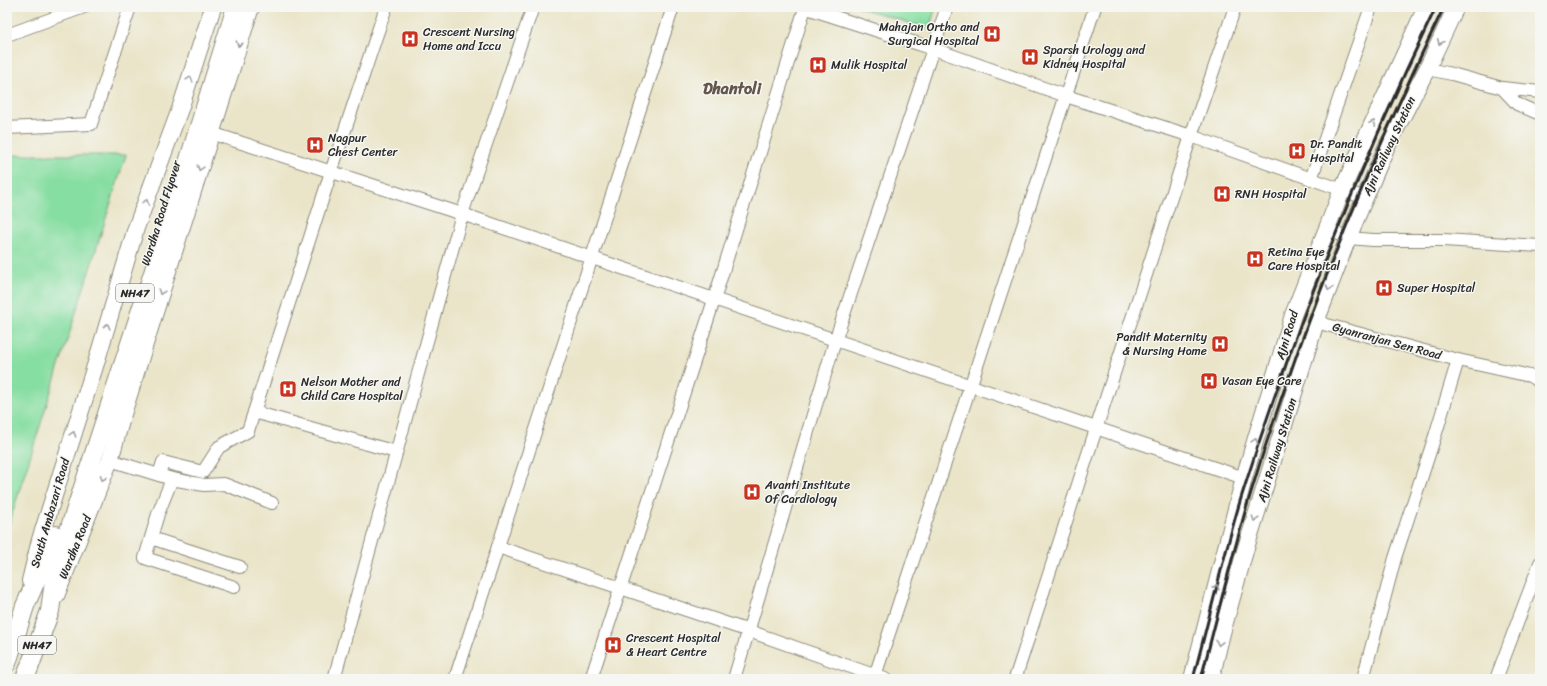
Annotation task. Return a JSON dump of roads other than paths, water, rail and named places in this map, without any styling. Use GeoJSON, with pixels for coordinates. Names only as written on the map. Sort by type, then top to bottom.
{"type":"FeatureCollection","features":[{"type":"Feature","properties":{"kind":"highway","name":"Wardha Road Flyover"},"geometry":{"type":"LineString","coordinates":[[47,575],[53,545],[106,388],[226,7]]}},
{"type":"Feature","properties":{"kind":"highway","name":"Wardha Road Flyover"},"geometry":{"type":"LineString","coordinates":[[47,575],[168,228],[236,7]]}},
{"type":"Feature","properties":{"kind":"highway","name":"NH47"},"geometry":{"type":"LineString","coordinates":[[25,606],[47,575]]}},
{"type":"Feature","properties":{"kind":"highway","name":"NH47"},"geometry":{"type":"LineString","coordinates":[[47,575],[50,611]]}},
{"type":"Feature","properties":{"kind":"highway","name":"South Ambazari Road"},"geometry":{"type":"LineString","coordinates":[[7,663],[25,606]]}},
{"type":"Feature","properties":{"kind":"highway","name":"Wardha Road"},"geometry":{"type":"LineString","coordinates":[[25,679],[50,611]]}},
{"type":"Feature","properties":{"kind":"main road","name":"South Ambazari Road"},"geometry":{"type":"LineString","coordinates":[[25,606],[40,540],[96,363],[136,228],[180,109],[213,7]]}},
{"type":"Feature","properties":{"kind":"main road","name":"Wardha Road"},"geometry":{"type":"LineString","coordinates":[[50,611],[110,460],[123,414],[251,7]]}},
{"type":"Feature","properties":{"kind":"main road","name":"Ajni Road"},"geometry":{"type":"LineString","coordinates":[[1192,679],[1244,478],[1293,315],[1342,190],[1426,7]]}},
{"type":"Feature","properties":{"kind":"main road","name":"Ajni Railway Station"},"geometry":{"type":"LineString","coordinates":[[1211,679],[1245,551],[1316,322],[1348,238],[1386,148],[1427,69],[1456,7]]}},
{"type":"Feature","properties":{"kind":"street"},"geometry":{"type":"LineString","coordinates":[[7,35],[84,7]]}},
{"type":"Feature","properties":{"kind":"street"},"geometry":{"type":"LineString","coordinates":[[7,128],[91,124],[130,7]]}},
{"type":"Feature","properties":{"kind":"street"},"geometry":{"type":"LineString","coordinates":[[159,475],[163,462],[203,472],[219,447],[248,431],[331,172],[386,7]]}},
{"type":"Feature","properties":{"kind":"street"},"geometry":{"type":"LineString","coordinates":[[334,679],[462,214],[533,7]]}},
{"type":"Feature","properties":{"kind":"street"},"geometry":{"type":"LineString","coordinates":[[455,679],[673,7]]}},
{"type":"Feature","properties":{"kind":"street"},"geometry":{"type":"LineString","coordinates":[[591,679],[714,300],[805,7],[934,49],[1066,96],[1191,136],[1365,198]]}},
{"type":"Feature","properties":{"kind":"street"},"geometry":{"type":"LineString","coordinates":[[734,679],[836,341],[947,7]]}},
{"type":"Feature","properties":{"kind":"street"},"geometry":{"type":"LineString","coordinates":[[498,547],[749,631],[878,678],[970,386],[1095,7]]}},
{"type":"Feature","properties":{"kind":"street"},"geometry":{"type":"LineString","coordinates":[[1015,679],[1095,429],[1235,7]]}},
{"type":"Feature","properties":{"kind":"street"},"geometry":{"type":"LineString","coordinates":[[1311,179],[1371,7]]}},
{"type":"Feature","properties":{"kind":"street"},"geometry":{"type":"LineString","coordinates":[[1427,69],[1452,74],[1502,88],[1540,92]]}},
{"type":"Feature","properties":{"kind":"street"},"geometry":{"type":"LineString","coordinates":[[1502,88],[1517,104],[1540,114]]}},
{"type":"Feature","properties":{"kind":"street"},"geometry":{"type":"LineString","coordinates":[[212,133],[462,214],[1095,429],[1244,478]]}},
{"type":"Feature","properties":{"kind":"street"},"geometry":{"type":"LineString","coordinates":[[1327,229],[1348,238],[1373,240],[1444,240],[1540,246]]}},
{"type":"Feature","properties":{"kind":"street","name":"Gyanranjan Sen Road"},"geometry":{"type":"LineString","coordinates":[[1316,322],[1458,360],[1530,376],[1540,382]]}},
{"type":"Feature","properties":{"kind":"street"},"geometry":{"type":"LineString","coordinates":[[1363,679],[1395,558],[1458,360]]}},
{"type":"Feature","properties":{"kind":"street"},"geometry":{"type":"LineString","coordinates":[[254,412],[396,452]]}},
{"type":"Feature","properties":{"kind":"street"},"geometry":{"type":"LineString","coordinates":[[110,460],[172,479],[204,485],[224,484],[272,503]]}},
{"type":"Feature","properties":{"kind":"street"},"geometry":{"type":"LineString","coordinates":[[172,479],[158,514],[145,558],[234,587]]}},
{"type":"Feature","properties":{"kind":"street"},"geometry":{"type":"LineString","coordinates":[[151,538],[240,567]]}},
{"type":"Feature","properties":{"kind":"street"},"geometry":{"type":"LineString","coordinates":[[1496,679],[1540,563]]}},
{"type":"Feature","properties":{"kind":"railway"},"geometry":{"type":"LineString","coordinates":[[1193,679],[1241,498],[1283,372],[1354,188],[1380,127],[1436,7]]}},
{"type":"Feature","properties":{"kind":"railway"},"geometry":{"type":"LineString","coordinates":[[1201,679],[1248,502],[1289,375],[1336,250],[1388,128],[1444,7]]}},
{"type":"Feature","properties":{"kind":"place","name":"Mahajan Ortho and Surgical Hospital"},"geometry":{"type":"Point","coordinates":[992,34]}},
{"type":"Feature","properties":{"kind":"place","name":"Crescent Nursing Home and Iccu"},"geometry":{"type":"Point","coordinates":[410,39]}},
{"type":"Feature","properties":{"kind":"place","name":"Sparsh Urology and Kidney Hospital"},"geometry":{"type":"Point","coordinates":[1030,57]}},
{"type":"Feature","properties":{"kind":"place","name":"Mulik Hospital"},"geometry":{"type":"Point","coordinates":[818,65]}},
{"type":"Feature","properties":{"kind":"place","name":"Nagpur Chest Center"},"geometry":{"type":"Point","coordinates":[315,145]}},
{"type":"Feature","properties":{"kind":"place","name":"Dr. Pandit Hospital"},"geometry":{"type":"Point","coordinates":[1297,151]}},
{"type":"Feature","properties":{"kind":"place","name":"RNH Hospital"},"geometry":{"type":"Point","coordinates":[1222,194]}},
{"type":"Feature","properties":{"kind":"place","name":"Retina Eye Care Hospital"},"geometry":{"type":"Point","coordinates":[1255,259]}},
{"type":"Feature","properties":{"kind":"place","name":"Super Hospital"},"geometry":{"type":"Point","coordinates":[1384,288]}},
{"type":"Feature","properties":{"kind":"place","name":"Pandit Maternity & Nursing Home"},"geometry":{"type":"Point","coordinates":[1220,344]}},
{"type":"Feature","properties":{"kind":"place","name":"Vasan Eye Care"},"geometry":{"type":"Point","coordinates":[1209,381]}},
{"type":"Feature","properties":{"kind":"place","name":"Nelson Mother and Child Care Hospital"},"geometry":{"type":"Point","coordinates":[288,389]}},
{"type":"Feature","properties":{"kind":"place","name":"Avanti Institute Of Cardiology"},"geometry":{"type":"Point","coordinates":[752,492]}},
{"type":"Feature","properties":{"kind":"place","name":"Crescent Hospital & Heart Centre"},"geometry":{"type":"Point","coordinates":[613,645]}},
{"type":"Feature","properties":{"kind":"district","name":"Dhantoli"},"geometry":{"type":"Point","coordinates":[732,88]}}]}
